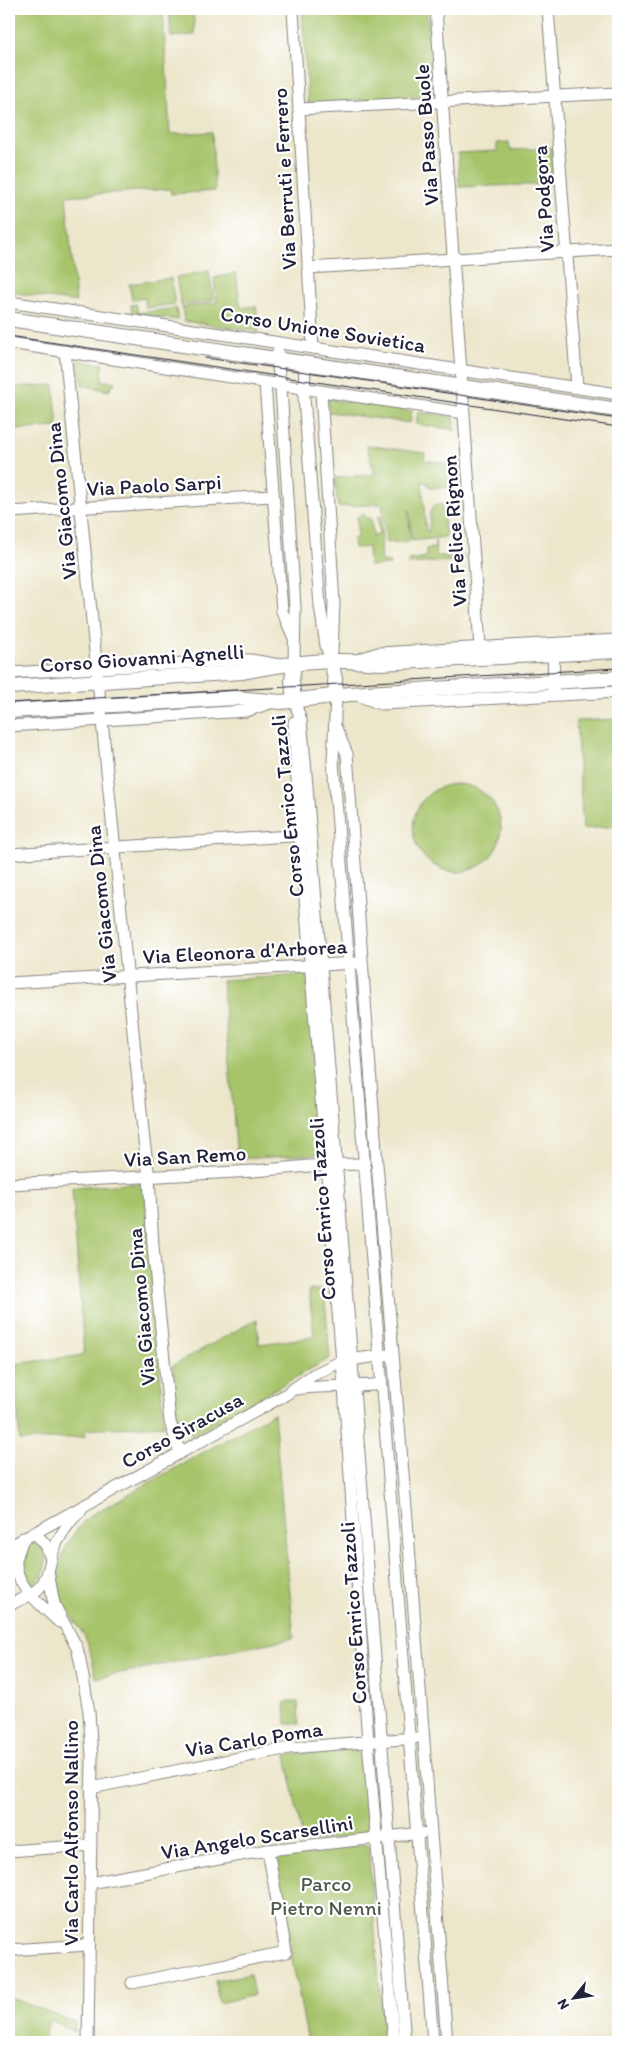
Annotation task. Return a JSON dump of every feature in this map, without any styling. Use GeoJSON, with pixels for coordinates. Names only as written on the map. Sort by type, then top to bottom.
{"type":"FeatureCollection","features":[{"type":"Feature","properties":{"kind":"main road","name":"Corso Unione Sovietica"},"geometry":{"type":"LineString","coordinates":[[9,319],[305,365],[618,410]]}},
{"type":"Feature","properties":{"kind":"main road"},"geometry":{"type":"LineString","coordinates":[[336,695],[331,660],[380,663],[554,649],[618,651]]}},
{"type":"Feature","properties":{"kind":"main road","name":"Corso Giovanni Agnelli"},"geometry":{"type":"LineString","coordinates":[[9,687],[244,672],[277,664],[331,660]]}},
{"type":"Feature","properties":{"kind":"main road"},"geometry":{"type":"LineString","coordinates":[[294,663],[292,681],[294,700]]}},
{"type":"Feature","properties":{"kind":"main road","name":"Corso Giovanni Agnelli"},"geometry":{"type":"LineString","coordinates":[[9,711],[236,698],[276,701],[553,680],[618,678]]}},
{"type":"Feature","properties":{"kind":"street","name":"Via Berruti e Ferrero"},"geometry":{"type":"LineString","coordinates":[[293,9],[313,348]]}},
{"type":"Feature","properties":{"kind":"street","name":"Via Passo Buole"},"geometry":{"type":"LineString","coordinates":[[436,9],[462,388]]}},
{"type":"Feature","properties":{"kind":"street","name":"Via Podgora"},"geometry":{"type":"LineString","coordinates":[[548,9],[577,387]]}},
{"type":"Feature","properties":{"kind":"street"},"geometry":{"type":"LineString","coordinates":[[299,110],[618,93]]}},
{"type":"Feature","properties":{"kind":"street"},"geometry":{"type":"LineString","coordinates":[[308,268],[618,249]]}},
{"type":"Feature","properties":{"kind":"street","name":"Corso Unione Sovietica"},"geometry":{"type":"LineString","coordinates":[[9,302],[618,394]]}},
{"type":"Feature","properties":{"kind":"street"},"geometry":{"type":"LineString","coordinates":[[21,304],[37,323]]}},
{"type":"Feature","properties":{"kind":"street"},"geometry":{"type":"LineString","coordinates":[[280,342],[277,360],[295,607],[294,663]]}},
{"type":"Feature","properties":{"kind":"street"},"geometry":{"type":"LineString","coordinates":[[9,343],[464,413],[462,388]]}},
{"type":"Feature","properties":{"kind":"street","name":"Via Giacomo Dina"},"geometry":{"type":"LineString","coordinates":[[65,351],[127,976],[149,1177],[153,1246],[170,1422],[180,1453]]}},
{"type":"Feature","properties":{"kind":"street"},"geometry":{"type":"LineString","coordinates":[[305,365],[304,389],[320,606],[326,646],[331,660]]}},
{"type":"Feature","properties":{"kind":"street"},"geometry":{"type":"LineString","coordinates":[[265,383],[282,611],[294,639]]}},
{"type":"Feature","properties":{"kind":"street"},"geometry":{"type":"LineString","coordinates":[[321,392],[334,604],[331,660]]}},
{"type":"Feature","properties":{"kind":"street","name":"Via Felice Rignon"},"geometry":{"type":"LineString","coordinates":[[464,413],[480,648]]}},
{"type":"Feature","properties":{"kind":"street","name":"Via Paolo Sarpi"},"geometry":{"type":"LineString","coordinates":[[9,512],[272,496]]}},
{"type":"Feature","properties":{"kind":"street"},"geometry":{"type":"LineString","coordinates":[[355,660],[378,653],[480,648],[554,649],[618,640]]}},
{"type":"Feature","properties":{"kind":"street"},"geometry":{"type":"LineString","coordinates":[[553,695],[554,649]]}},
{"type":"Feature","properties":{"kind":"street","name":"Corso Giovanni Agnelli"},"geometry":{"type":"LineString","coordinates":[[9,673],[239,660],[277,664]]}},
{"type":"Feature","properties":{"kind":"street","name":"Corso Giovanni Agnelli"},"geometry":{"type":"LineString","coordinates":[[352,694],[381,704],[618,692]]}},
{"type":"Feature","properties":{"kind":"street","name":"Corso Enrico Tazzoli"},"geometry":{"type":"LineString","coordinates":[[336,695],[333,761],[380,1384],[433,2042]]}},
{"type":"Feature","properties":{"kind":"street","name":"Corso Enrico Tazzoli"},"geometry":{"type":"LineString","coordinates":[[294,700],[301,720],[305,835],[347,1360],[382,1741],[405,2042]]}},
{"type":"Feature","properties":{"kind":"street","name":"Corso Giovanni Agnelli"},"geometry":{"type":"LineString","coordinates":[[9,726],[246,712],[276,701]]}},
{"type":"Feature","properties":{"kind":"street","name":"Corso Enrico Tazzoli"},"geometry":{"type":"LineString","coordinates":[[335,726],[348,754],[392,1355],[447,2042]]}},
{"type":"Feature","properties":{"kind":"street"},"geometry":{"type":"LineString","coordinates":[[9,854],[305,835]]}},
{"type":"Feature","properties":{"kind":"street","name":"Via Eleonora d'Arborea"},"geometry":{"type":"LineString","coordinates":[[9,983],[363,963]]}},
{"type":"Feature","properties":{"kind":"street","name":"Via San Remo"},"geometry":{"type":"LineString","coordinates":[[9,1184],[364,1164]]}},
{"type":"Feature","properties":{"kind":"street","name":"Corso Siracusa"},"geometry":{"type":"LineString","coordinates":[[9,1547],[294,1389],[313,1375],[347,1360],[392,1355]]}},
{"type":"Feature","properties":{"kind":"street","name":"Corso Siracusa"},"geometry":{"type":"LineString","coordinates":[[294,1389],[380,1384]]}},
{"type":"Feature","properties":{"kind":"street","name":"Corso Enrico Tazzoli"},"geometry":{"type":"LineString","coordinates":[[350,1387],[368,1742],[394,2042]]}},
{"type":"Feature","properties":{"kind":"street","name":"Corso Siracusa"},"geometry":{"type":"LineString","coordinates":[[9,1605],[32,1594],[43,1583],[60,1535],[88,1503]]}},
{"type":"Feature","properties":{"kind":"street","name":"Via Carlo Alfonso Nallino"},"geometry":{"type":"LineString","coordinates":[[34,1532],[46,1545],[54,1604],[77,1648],[85,1683],[91,1735],[88,2042]]}},
{"type":"Feature","properties":{"kind":"street","name":"Via Carlo Alfonso Nallino"},"geometry":{"type":"LineString","coordinates":[[23,1538],[16,1560],[16,1568],[21,1582],[65,1628]]}},
{"type":"Feature","properties":{"kind":"street","name":"Via Carlo Poma"},"geometry":{"type":"LineString","coordinates":[[91,1788],[289,1748],[424,1737]]}},
{"type":"Feature","properties":{"kind":"street","name":"Via Angelo Scarsellini"},"geometry":{"type":"LineString","coordinates":[[90,1884],[268,1850],[431,1832]]}},
{"type":"Feature","properties":{"kind":"street"},"geometry":{"type":"LineString","coordinates":[[9,1851],[91,1845]]}},
{"type":"Feature","properties":{"kind":"street"},"geometry":{"type":"LineString","coordinates":[[132,1983],[286,1952],[268,1850]]}},
{"type":"Feature","properties":{"kind":"street"},"geometry":{"type":"LineString","coordinates":[[9,1950],[90,1945]]}},
{"type":"Feature","properties":{"kind":"green space"},"geometry":{"type":"Polygon","coordinates":[[[9,9],[163,9],[170,134],[212,132],[215,191],[171,194],[170,189],[66,196],[76,302],[9,292],[9,9]]]}},
{"type":"Feature","properties":{"kind":"green space"},"geometry":{"type":"Polygon","coordinates":[[[169,9],[193,9],[195,35],[171,37],[169,9]]]}},
{"type":"Feature","properties":{"kind":"green space"},"geometry":{"type":"Polygon","coordinates":[[[302,9],[427,9],[432,95],[308,103],[302,9]]]}},
{"type":"Feature","properties":{"kind":"green space"},"geometry":{"type":"Polygon","coordinates":[[[509,142],[510,150],[552,148],[554,184],[459,187],[458,153],[497,151],[497,143],[509,142]]]}},
{"type":"Feature","properties":{"kind":"green space"},"geometry":{"type":"Polygon","coordinates":[[[209,271],[214,300],[181,305],[176,277],[209,271]]]}},
{"type":"Feature","properties":{"kind":"green space"},"geometry":{"type":"Polygon","coordinates":[[[236,273],[241,308],[256,306],[259,332],[184,321],[182,307],[217,302],[214,278],[236,273]]]}},
{"type":"Feature","properties":{"kind":"green space"},"geometry":{"type":"Polygon","coordinates":[[[171,278],[175,304],[146,308],[145,298],[132,300],[129,284],[171,278]]]}},
{"type":"Feature","properties":{"kind":"green space"},"geometry":{"type":"Polygon","coordinates":[[[136,304],[138,313],[176,308],[178,320],[132,314],[131,305],[136,304]]]}},
{"type":"Feature","properties":{"kind":"green space"},"geometry":{"type":"Polygon","coordinates":[[[78,360],[103,364],[102,381],[115,382],[109,391],[82,385],[78,360]]]}},
{"type":"Feature","properties":{"kind":"green space"},"geometry":{"type":"Polygon","coordinates":[[[54,385],[58,427],[9,430],[9,387],[54,385]]]}},
{"type":"Feature","properties":{"kind":"green space"},"geometry":{"type":"Polygon","coordinates":[[[328,399],[412,411],[410,423],[329,412],[328,399]]]}},
{"type":"Feature","properties":{"kind":"green space"},"geometry":{"type":"Polygon","coordinates":[[[418,412],[454,417],[455,430],[416,424],[418,412]]]}},
{"type":"Feature","properties":{"kind":"green space"},"geometry":{"type":"Polygon","coordinates":[[[366,445],[425,453],[424,460],[458,465],[459,487],[431,488],[428,486],[428,483],[422,482],[426,531],[429,531],[430,512],[434,506],[442,504],[446,537],[412,541],[409,509],[410,541],[386,543],[382,504],[338,507],[335,478],[375,474],[366,445]]]}},
{"type":"Feature","properties":{"kind":"green space"},"geometry":{"type":"Polygon","coordinates":[[[364,513],[365,518],[371,518],[373,536],[379,535],[378,516],[381,516],[381,561],[389,562],[390,565],[369,566],[368,547],[354,548],[353,539],[357,538],[357,517],[364,513]]]}},
{"type":"Feature","properties":{"kind":"green space"},"geometry":{"type":"Polygon","coordinates":[[[435,541],[436,556],[464,556],[463,560],[409,564],[408,560],[426,557],[426,549],[435,548],[435,541]]]}},
{"type":"Feature","properties":{"kind":"green space"},"geometry":{"type":"Polygon","coordinates":[[[618,719],[618,826],[583,829],[576,721],[618,719]]]}},
{"type":"Feature","properties":{"kind":"green space"},"geometry":{"type":"Polygon","coordinates":[[[457,784],[474,788],[488,797],[497,811],[501,828],[497,845],[488,859],[474,868],[457,872],[440,868],[426,859],[417,845],[413,828],[417,811],[426,797],[440,788],[457,784]]]}},
{"type":"Feature","properties":{"kind":"green space"},"geometry":{"type":"Polygon","coordinates":[[[307,975],[321,1154],[237,1159],[222,980],[307,975]]]}},
{"type":"Feature","properties":{"kind":"green space"},"geometry":{"type":"Polygon","coordinates":[[[141,1183],[146,1195],[164,1425],[85,1430],[85,1437],[20,1441],[14,1364],[84,1355],[72,1188],[141,1183]]]}},
{"type":"Feature","properties":{"kind":"green space"},"geometry":{"type":"Polygon","coordinates":[[[324,1289],[330,1358],[192,1436],[177,1421],[172,1366],[257,1319],[259,1344],[314,1337],[309,1290],[324,1289]]]}},
{"type":"Feature","properties":{"kind":"green space"},"geometry":{"type":"Polygon","coordinates":[[[274,1413],[294,1638],[96,1678],[85,1637],[64,1605],[58,1580],[62,1556],[74,1533],[91,1515],[274,1413]]]}},
{"type":"Feature","properties":{"kind":"green space"},"geometry":{"type":"Polygon","coordinates":[[[37,1540],[47,1558],[42,1577],[32,1588],[24,1576],[21,1561],[25,1548],[37,1540]]]}},
{"type":"Feature","properties":{"kind":"green space"},"geometry":{"type":"Polygon","coordinates":[[[285,1702],[298,1702],[299,1724],[286,1724],[285,1702]]]}},
{"type":"Feature","properties":{"kind":"green space"},"geometry":{"type":"Polygon","coordinates":[[[363,1748],[368,1836],[303,1841],[286,1755],[363,1748]]]}},
{"type":"Feature","properties":{"kind":"green space","name":"Parco Pietro Nenni"},"geometry":{"type":"Polygon","coordinates":[[[368,1844],[384,2042],[308,2042],[272,1856],[368,1844]]]}},
{"type":"Feature","properties":{"kind":"green space"},"geometry":{"type":"Polygon","coordinates":[[[250,1974],[254,1995],[219,2003],[215,1981],[250,1974]]]}},
{"type":"Feature","properties":{"kind":"green space"},"geometry":{"type":"Polygon","coordinates":[[[9,1997],[75,2022],[75,2032],[51,2020],[41,2042],[9,2042],[9,1997]]]}},
{"type":"Feature","properties":{"kind":"tram line"},"geometry":{"type":"LineString","coordinates":[[9,336],[618,427]]}},
{"type":"Feature","properties":{"kind":"tram line"},"geometry":{"type":"LineString","coordinates":[[205,358],[618,419]]}},
{"type":"Feature","properties":{"kind":"tram line"},"geometry":{"type":"LineString","coordinates":[[9,703],[618,668]]}}]}
